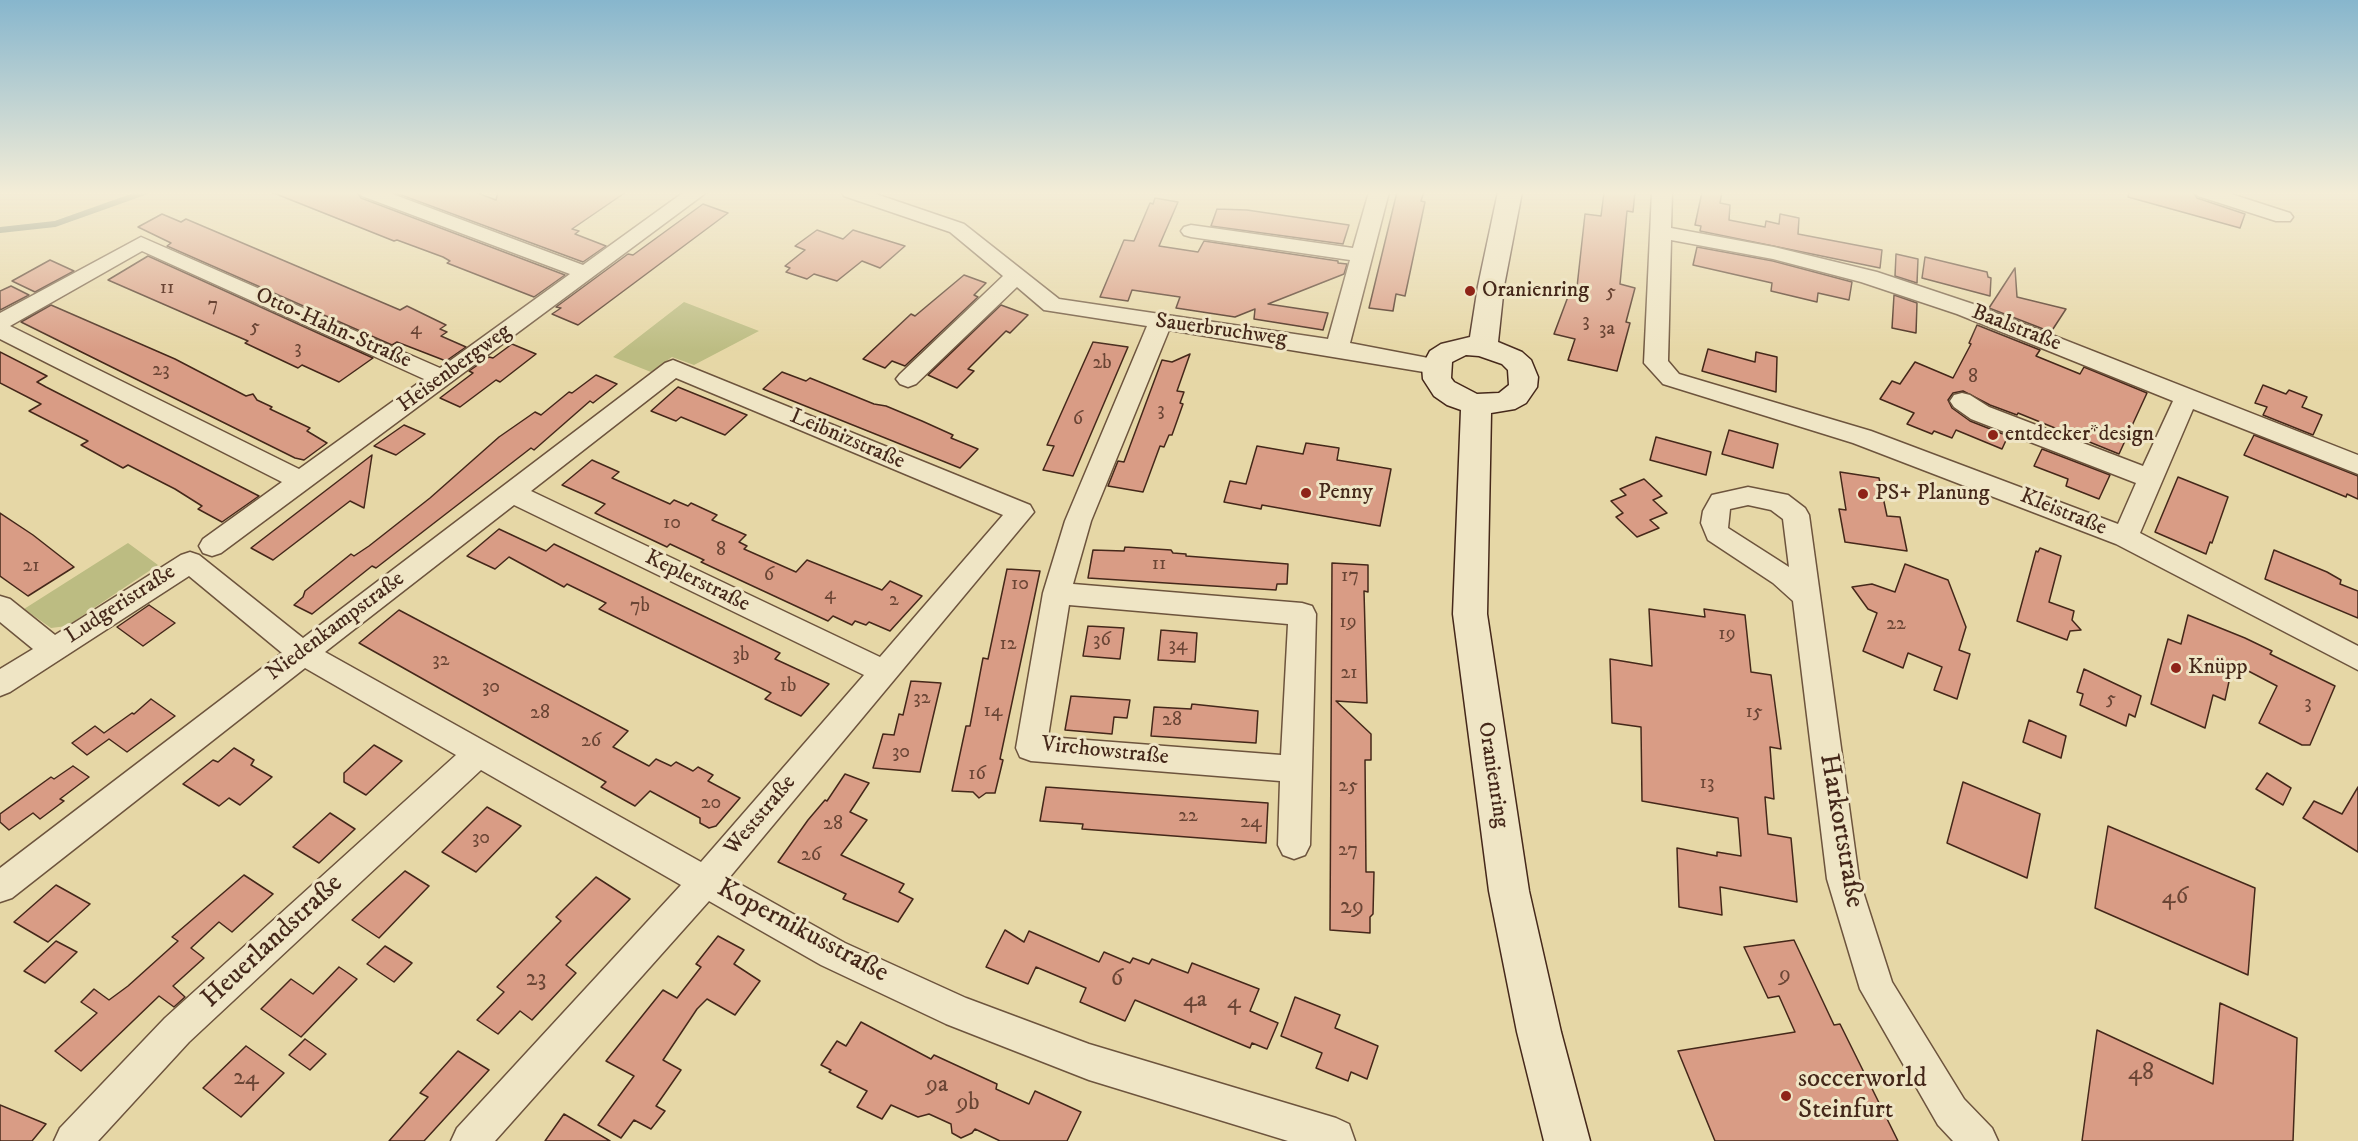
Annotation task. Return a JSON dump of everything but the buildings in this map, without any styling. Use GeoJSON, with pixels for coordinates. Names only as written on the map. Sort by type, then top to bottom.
{"type":"FeatureCollection","features":[{"type":"Feature","properties":{"kind":"street","name":"Otto-Hahn-Straße"},"geometry":{"type":"LineString","coordinates":[[0,322],[137,245]]}},
{"type":"Feature","properties":{"kind":"street","name":"Otto-Hahn-Straße"},"geometry":{"type":"LineString","coordinates":[[146,245],[442,378]]}},
{"type":"Feature","properties":{"kind":"street"},"geometry":{"type":"LineString","coordinates":[[512,245],[586,273]]}},
{"type":"Feature","properties":{"kind":"street","name":"Heisenbergweg"},"geometry":{"type":"LineString","coordinates":[[212,546],[621,245]]}},
{"type":"Feature","properties":{"kind":"street","name":"Sauerbruchweg"},"geometry":{"type":"LineString","coordinates":[[978,245],[1052,305],[1337,348],[1436,366]]}},
{"type":"Feature","properties":{"kind":"street"},"geometry":{"type":"LineString","coordinates":[[1292,245],[1361,255]]}},
{"type":"Feature","properties":{"kind":"street"},"geometry":{"type":"LineString","coordinates":[[1337,348],[1364,245]]}},
{"type":"Feature","properties":{"kind":"street"},"geometry":{"type":"LineString","coordinates":[[1483,346],[1499,245]]}},
{"type":"Feature","properties":{"kind":"street","name":"Kleistraße"},"geometry":{"type":"LineString","coordinates":[[1660,245],[1656,363],[1671,379],[1862,437],[1983,481],[2125,537],[2358,659]]}},
{"type":"Feature","properties":{"kind":"street","name":"Baalstraße"},"geometry":{"type":"LineString","coordinates":[[1732,245],[1774,253],[1869,278],[1965,309],[2358,465]]}},
{"type":"Feature","properties":{"kind":"street"},"geometry":{"type":"LineString","coordinates":[[908,380],[1016,276]]}},
{"type":"Feature","properties":{"kind":"street","name":"Virchowstraße"},"geometry":{"type":"LineString","coordinates":[[1160,323],[1078,521],[1057,593],[1031,748],[1296,768]]}},
{"type":"Feature","properties":{"kind":"street"},"geometry":{"type":"LineString","coordinates":[[0,330],[301,481]]}},
{"type":"Feature","properties":{"kind":"street"},"geometry":{"type":"LineString","coordinates":[[1483,346],[1512,358],[1521,367],[1524,377],[1523,387],[1516,396],[1505,402],[1476,404],[1457,398],[1444,389],[1437,379],[1436,366],[1440,357],[1451,350],[1483,346]]}},
{"type":"Feature","properties":{"kind":"street","name":"Niedenkampstraße"},"geometry":{"type":"LineString","coordinates":[[0,887],[673,368]]}},
{"type":"Feature","properties":{"kind":"street","name":"Leibnizstraße"},"geometry":{"type":"LineString","coordinates":[[673,368],[1021,512]]}},
{"type":"Feature","properties":{"kind":"street"},"geometry":{"type":"LineString","coordinates":[[2125,537],[2187,396]]}},
{"type":"Feature","properties":{"kind":"street"},"geometry":{"type":"LineString","coordinates":[[1962,401],[1980,413],[2151,479]]}},
{"type":"Feature","properties":{"kind":"street","name":"Oranienring"},"geometry":{"type":"LineString","coordinates":[[1476,404],[1470,614],[1509,891],[1539,1032],[1566,1141]]}},
{"type":"Feature","properties":{"kind":"street","name":"Keplerstraße"},"geometry":{"type":"LineString","coordinates":[[512,494],[883,672]]}},
{"type":"Feature","properties":{"kind":"street","name":"Weststraße"},"geometry":{"type":"LineString","coordinates":[[470,1141],[706,881],[1021,512]]}},
{"type":"Feature","properties":{"kind":"street","name":"Ludgeristraße"},"geometry":{"type":"LineString","coordinates":[[0,684],[190,562],[302,653]]}},
{"type":"Feature","properties":{"kind":"street"},"geometry":{"type":"LineString","coordinates":[[1057,593],[1302,614],[1294,845]]}},
{"type":"Feature","properties":{"kind":"street","name":"Harkortstraße"},"geometry":{"type":"LineString","coordinates":[[1805,595],[1843,879],[1876,989],[1951,1112],[1979,1141]]}},
{"type":"Feature","properties":{"kind":"street","name":"Ludgeristraße"},"geometry":{"type":"LineString","coordinates":[[0,608],[53,649]]}},
{"type":"Feature","properties":{"kind":"street","name":"Kopernikusstraße"},"geometry":{"type":"LineString","coordinates":[[302,653],[833,954],[958,1012],[1089,1062],[1336,1139]]}},
{"type":"Feature","properties":{"kind":"street","name":"Heuerlandstraße"},"geometry":{"type":"LineString","coordinates":[[74,1141],[177,1030],[480,752]]}},
{"type":"Feature","properties":{"kind":"green space"},"geometry":{"type":"Polygon","coordinates":[[[684,302],[759,331],[694,365],[672,357],[651,372],[613,357],[684,302]]]}},
{"type":"Feature","properties":{"kind":"green space"},"geometry":{"type":"Polygon","coordinates":[[[128,543],[158,565],[67,626],[51,628],[24,609],[128,543]]]}},
{"type":"Feature","properties":{"kind":"place","name":"Oranienring"},"geometry":{"type":"Point","coordinates":[1470,291]}},
{"type":"Feature","properties":{"kind":"place","name":"entdecker*design"},"geometry":{"type":"Point","coordinates":[1993,435]}},
{"type":"Feature","properties":{"kind":"place","name":"Penny"},"geometry":{"type":"Point","coordinates":[1306,493]}},
{"type":"Feature","properties":{"kind":"place","name":"PS+ Planung"},"geometry":{"type":"Point","coordinates":[1863,494]}},
{"type":"Feature","properties":{"kind":"place","name":"Knüpp"},"geometry":{"type":"Point","coordinates":[2176,668]}},
{"type":"Feature","properties":{"kind":"place","name":"soccerworld Steinfurt"},"geometry":{"type":"Point","coordinates":[1786,1096]}}]}
